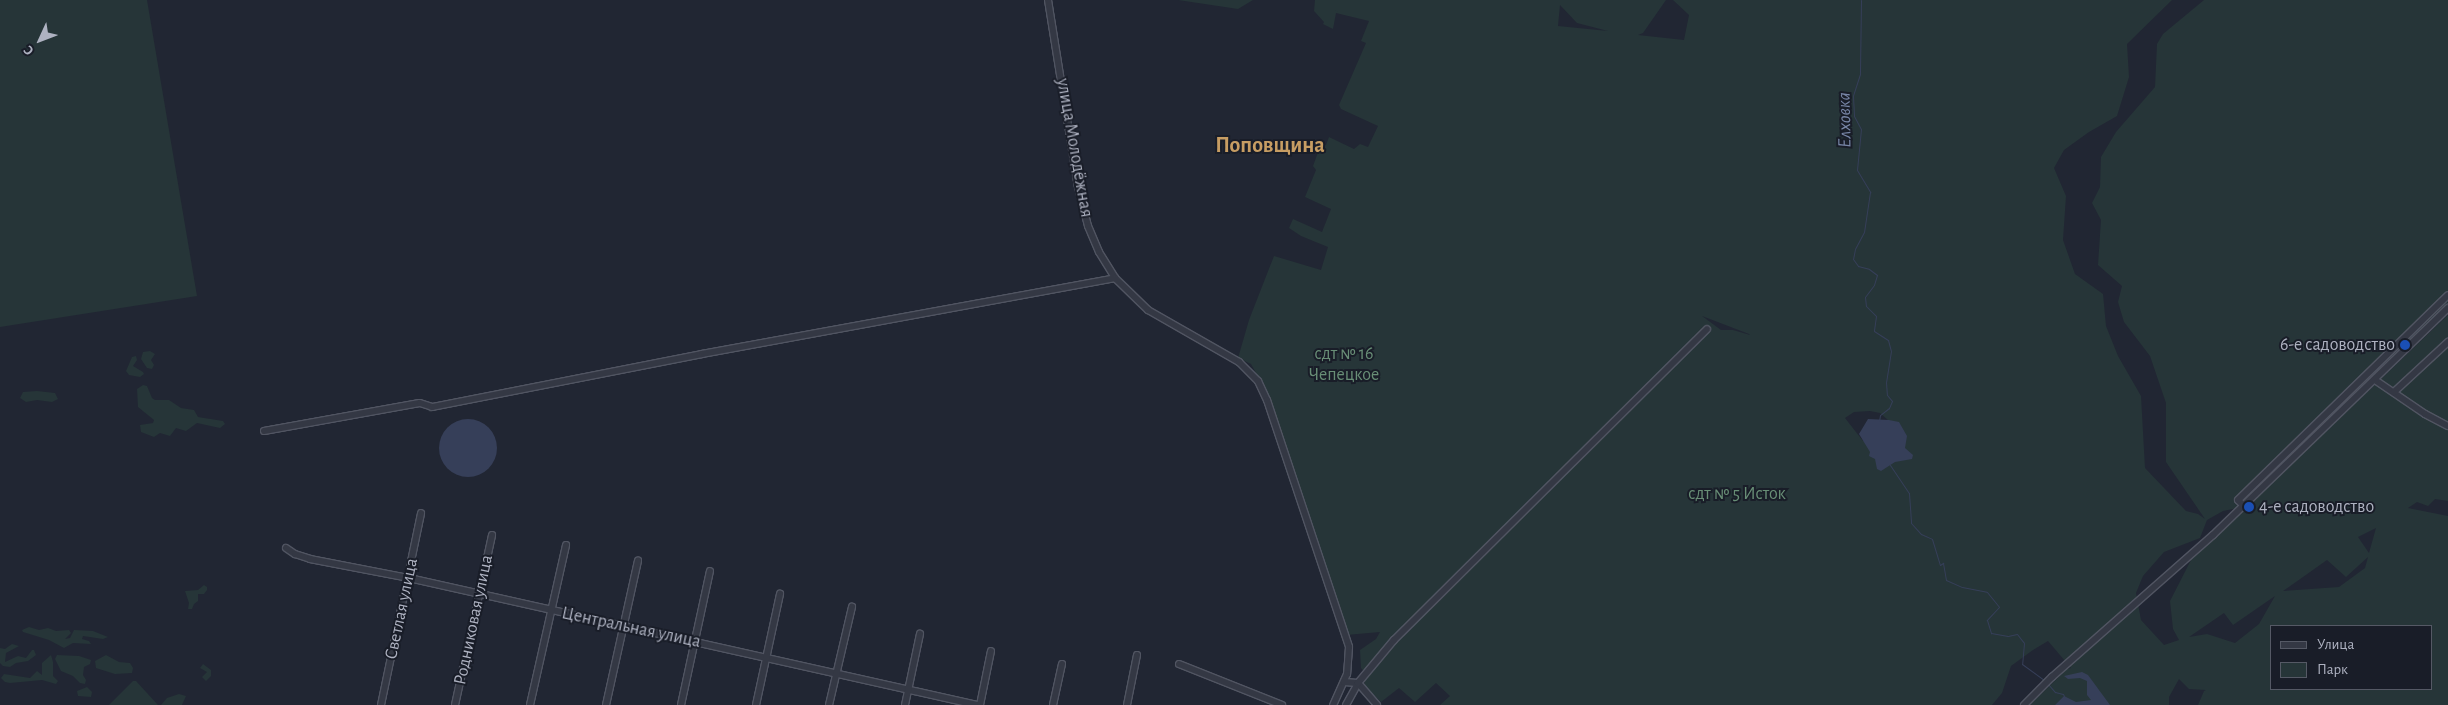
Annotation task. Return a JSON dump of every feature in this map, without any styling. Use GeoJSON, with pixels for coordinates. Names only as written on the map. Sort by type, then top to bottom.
{"type":"FeatureCollection","features":[{"type":"Feature","properties":{"kind":"street","name":"улица Молодёжная"},"geometry":{"type":"LineString","coordinates":[[1048,0],[1078,187],[1088,226],[1099,252],[1115,278],[1148,310],[1174,327],[1232,357],[1246,368],[1261,386],[1346,633],[1349,659],[1344,682],[1333,705]]}},
{"type":"Feature","properties":{"kind":"street"},"geometry":{"type":"LineString","coordinates":[[264,431],[420,403],[432,407],[702,354],[1115,278]]}},
{"type":"Feature","properties":{"kind":"street"},"geometry":{"type":"LineString","coordinates":[[2244,506],[2238,500],[2448,295]]}},
{"type":"Feature","properties":{"kind":"street"},"geometry":{"type":"LineString","coordinates":[[2024,705],[2042,686],[2142,599],[2244,506],[2448,308]]}},
{"type":"Feature","properties":{"kind":"street"},"geometry":{"type":"LineString","coordinates":[[1346,705],[1358,683],[1394,640],[1707,329]]}},
{"type":"Feature","properties":{"kind":"street"},"geometry":{"type":"LineString","coordinates":[[2394,392],[2448,342]]}},
{"type":"Feature","properties":{"kind":"street"},"geometry":{"type":"LineString","coordinates":[[2375,380],[2448,426]]}},
{"type":"Feature","properties":{"kind":"street","name":"Светлая улица"},"geometry":{"type":"LineString","coordinates":[[381,705],[409,578],[421,513]]}},
{"type":"Feature","properties":{"kind":"street","name":"Родниковая улица"},"geometry":{"type":"LineString","coordinates":[[456,705],[492,535]]}},
{"type":"Feature","properties":{"kind":"street"},"geometry":{"type":"LineString","coordinates":[[530,705],[566,545]]}},
{"type":"Feature","properties":{"kind":"street","name":"Центральная улица"},"geometry":{"type":"LineString","coordinates":[[286,548],[295,554],[310,559],[409,578],[978,705]]}},
{"type":"Feature","properties":{"kind":"street"},"geometry":{"type":"LineString","coordinates":[[606,705],[638,561]]}},
{"type":"Feature","properties":{"kind":"street"},"geometry":{"type":"LineString","coordinates":[[681,705],[710,571]]}},
{"type":"Feature","properties":{"kind":"street"},"geometry":{"type":"LineString","coordinates":[[756,705],[780,594]]}},
{"type":"Feature","properties":{"kind":"street"},"geometry":{"type":"LineString","coordinates":[[830,705],[852,606]]}},
{"type":"Feature","properties":{"kind":"street"},"geometry":{"type":"LineString","coordinates":[[905,705],[920,634]]}},
{"type":"Feature","properties":{"kind":"street"},"geometry":{"type":"LineString","coordinates":[[978,705],[991,651]]}},
{"type":"Feature","properties":{"kind":"street"},"geometry":{"type":"LineString","coordinates":[[1127,705],[1136,655]]}},
{"type":"Feature","properties":{"kind":"street"},"geometry":{"type":"LineString","coordinates":[[1053,705],[1062,664]]}},
{"type":"Feature","properties":{"kind":"street"},"geometry":{"type":"LineString","coordinates":[[1179,664],[1282,705]]}},
{"type":"Feature","properties":{"kind":"street"},"geometry":{"type":"LineString","coordinates":[[1344,682],[1358,683],[1377,705]]}},
{"type":"Feature","properties":{"kind":"green space"},"geometry":{"type":"Polygon","coordinates":[[[0,0],[147,0],[197,296],[0,327],[0,0]]]}},
{"type":"Feature","properties":{"kind":"green space"},"geometry":{"type":"Polygon","coordinates":[[[1178,0],[1253,0],[1238,9],[1178,0]]]}},
{"type":"Feature","properties":{"kind":"green space"},"geometry":{"type":"Polygon","coordinates":[[[1315,0],[1666,0],[1643,33],[1638,35],[1684,40],[1689,15],[1673,0],[2172,0],[2127,44],[2129,77],[2117,116],[2089,132],[2064,150],[2054,168],[2066,196],[2063,240],[2075,274],[2103,294],[2106,326],[2118,356],[2141,396],[2145,468],[2186,511],[2198,514],[2205,519],[2166,462],[2166,403],[2150,356],[2124,322],[2118,302],[2122,286],[2098,265],[2101,220],[2092,203],[2100,187],[2101,157],[2116,132],[2155,87],[2157,44],[2163,34],[2204,0],[2448,0],[2448,303],[2238,508],[2223,511],[2207,520],[2200,538],[2164,552],[2143,576],[2136,593],[2141,620],[2164,645],[2179,640],[2173,629],[2170,601],[2191,560],[2448,315],[2448,501],[2435,499],[2428,506],[2417,502],[2408,508],[2448,516],[2448,705],[2198,705],[2206,690],[2189,689],[2179,679],[2169,697],[2169,705],[2030,705],[2067,669],[2071,668],[2048,641],[2011,666],[2002,693],[1992,705],[1440,705],[1450,696],[1436,683],[1415,702],[1399,688],[1381,702],[1364,685],[1366,674],[1361,668],[1360,650],[1376,639],[1380,632],[1346,635],[1266,391],[1251,364],[1238,358],[1249,320],[1274,256],[1321,270],[1328,247],[1301,236],[1289,228],[1293,219],[1322,232],[1331,209],[1305,197],[1316,170],[1313,166],[1320,147],[1326,145],[1329,137],[1354,149],[1360,144],[1368,147],[1378,126],[1341,109],[1339,105],[1366,43],[1361,41],[1369,21],[1336,13],[1333,29],[1323,24],[1324,22],[1314,11],[1315,0]],[[1560,5],[1558,26],[1608,31],[1577,23],[1560,5]],[[1702,316],[1721,330],[1733,330],[1750,335],[1702,316]],[[1870,411],[1854,412],[1845,418],[1863,441],[1889,421],[1880,413],[1870,411]],[[2376,528],[2358,537],[2369,553],[2376,528]],[[2368,557],[2346,577],[2327,560],[2283,591],[2339,587],[2365,568],[2368,557]],[[2275,596],[2233,625],[2224,613],[2189,637],[2207,634],[2235,643],[2259,624],[2275,596]]]}},
{"type":"Feature","properties":{"kind":"green space"},"geometry":{"type":"Polygon","coordinates":[[[150,351],[155,354],[151,360],[154,365],[152,369],[147,368],[141,359],[143,352],[150,351]]]}},
{"type":"Feature","properties":{"kind":"green space"},"geometry":{"type":"Polygon","coordinates":[[[136,356],[137,360],[133,366],[143,372],[144,374],[140,377],[129,375],[126,371],[132,357],[136,356]]]}},
{"type":"Feature","properties":{"kind":"green space"},"geometry":{"type":"Polygon","coordinates":[[[143,385],[147,386],[152,398],[155,400],[169,400],[181,408],[194,410],[198,417],[223,421],[225,424],[220,428],[197,423],[186,431],[176,428],[170,436],[160,433],[154,437],[141,432],[140,425],[153,423],[154,420],[138,407],[137,389],[143,385]]]}},
{"type":"Feature","properties":{"kind":"green space"},"geometry":{"type":"Polygon","coordinates":[[[23,392],[55,393],[58,399],[52,402],[37,400],[26,402],[20,398],[23,392]]]}},
{"type":"Feature","properties":{"kind":"green space"},"geometry":{"type":"Polygon","coordinates":[[[204,585],[207,587],[207,590],[204,594],[198,594],[198,601],[192,609],[188,609],[189,603],[185,591],[198,590],[204,585]]]}},
{"type":"Feature","properties":{"kind":"green space"},"geometry":{"type":"Polygon","coordinates":[[[29,627],[39,630],[48,628],[56,631],[69,630],[71,633],[65,639],[70,638],[74,630],[93,631],[108,637],[103,639],[83,636],[82,639],[89,641],[91,644],[73,643],[64,648],[49,640],[23,632],[22,630],[29,627]]]}},
{"type":"Feature","properties":{"kind":"green space"},"geometry":{"type":"Polygon","coordinates":[[[12,644],[19,646],[6,653],[5,662],[18,656],[26,658],[32,650],[34,650],[36,655],[28,661],[16,663],[10,667],[3,666],[0,663],[0,648],[5,649],[12,644]]]}},
{"type":"Feature","properties":{"kind":"green space"},"geometry":{"type":"Polygon","coordinates":[[[51,655],[53,676],[58,681],[56,684],[42,680],[10,683],[5,682],[1,678],[4,674],[30,678],[37,671],[42,675],[42,663],[51,655]]]}},
{"type":"Feature","properties":{"kind":"green space"},"geometry":{"type":"Polygon","coordinates":[[[57,655],[79,656],[91,660],[90,664],[84,667],[85,684],[80,683],[73,676],[61,671],[55,659],[57,655]]]}},
{"type":"Feature","properties":{"kind":"green space"},"geometry":{"type":"Polygon","coordinates":[[[106,655],[119,662],[130,663],[133,668],[132,673],[115,674],[96,668],[95,661],[106,655]]]}},
{"type":"Feature","properties":{"kind":"green space"},"geometry":{"type":"Polygon","coordinates":[[[203,664],[211,670],[211,676],[206,681],[202,677],[207,672],[200,668],[203,664]]]}},
{"type":"Feature","properties":{"kind":"green space"},"geometry":{"type":"Polygon","coordinates":[[[133,681],[136,681],[158,705],[109,705],[133,681]]]}},
{"type":"Feature","properties":{"kind":"green space"},"geometry":{"type":"Polygon","coordinates":[[[87,687],[92,692],[91,697],[78,696],[77,691],[87,687]]]}},
{"type":"Feature","properties":{"kind":"green space"},"geometry":{"type":"Polygon","coordinates":[[[179,694],[186,696],[182,705],[161,705],[167,698],[179,694]]]}},
{"type":"Feature","properties":{"kind":"water"},"geometry":{"type":"Polygon","coordinates":[[[468,419],[479,421],[492,432],[497,448],[495,459],[484,472],[468,477],[457,475],[444,464],[439,448],[441,437],[452,424],[468,419]]]}},
{"type":"Feature","properties":{"kind":"water"},"geometry":{"type":"Polygon","coordinates":[[[1868,419],[1899,422],[1907,436],[1905,448],[1913,455],[1912,459],[1895,462],[1881,471],[1877,469],[1875,459],[1869,456],[1870,452],[1859,434],[1868,419]]]}},
{"type":"Feature","properties":{"kind":"water"},"geometry":{"type":"Polygon","coordinates":[[[2082,672],[2088,675],[2110,705],[2055,705],[2064,696],[2076,702],[2091,700],[2087,695],[2087,681],[2080,678],[2068,679],[2064,676],[2082,672]]]}},
{"type":"Feature","properties":{"kind":"waterway","name":"Елховка"},"geometry":{"type":"LineString","coordinates":[[1861,0],[1860,74],[1853,96],[1854,116],[1861,129],[1857,170],[1870,192],[1864,232],[1855,249],[1853,259],[1858,266],[1869,269],[1877,275],[1874,285],[1865,297],[1866,306],[1876,316],[1874,331],[1888,340],[1891,351],[1886,382],[1887,395],[1892,401],[1889,408],[1880,415],[1879,421]]}},
{"type":"Feature","properties":{"kind":"waterway","name":"Елховка"},"geometry":{"type":"LineString","coordinates":[[1890,465],[1909,493],[1911,523],[1921,534],[1932,539],[1940,565],[1943,563],[1946,580],[1962,587],[1987,592],[1999,607],[1987,620],[1991,633],[2008,636],[2017,634],[2024,643],[2022,664],[2045,681]]}},
{"type":"Feature","properties":{"kind":"waterway","name":"Елховка"},"geometry":{"type":"LineString","coordinates":[[2048,684],[2055,692],[2063,694],[2065,698]]}},
{"type":"Feature","properties":{"kind":"place","name":"6-е садоводство"},"geometry":{"type":"Point","coordinates":[2405,345]}},
{"type":"Feature","properties":{"kind":"place","name":"4-е садоводство"},"geometry":{"type":"Point","coordinates":[2249,507]}},
{"type":"Feature","properties":{"kind":"district","name":"Поповщина"},"geometry":{"type":"Point","coordinates":[1270,146]}},
{"type":"Feature","properties":{"kind":"park label","name":"сдт № 16 Чепецкое"},"geometry":{"type":"Point","coordinates":[1344,365]}},
{"type":"Feature","properties":{"kind":"park label","name":"сдт № 5 Исток"},"geometry":{"type":"Point","coordinates":[1737,494]}}]}
